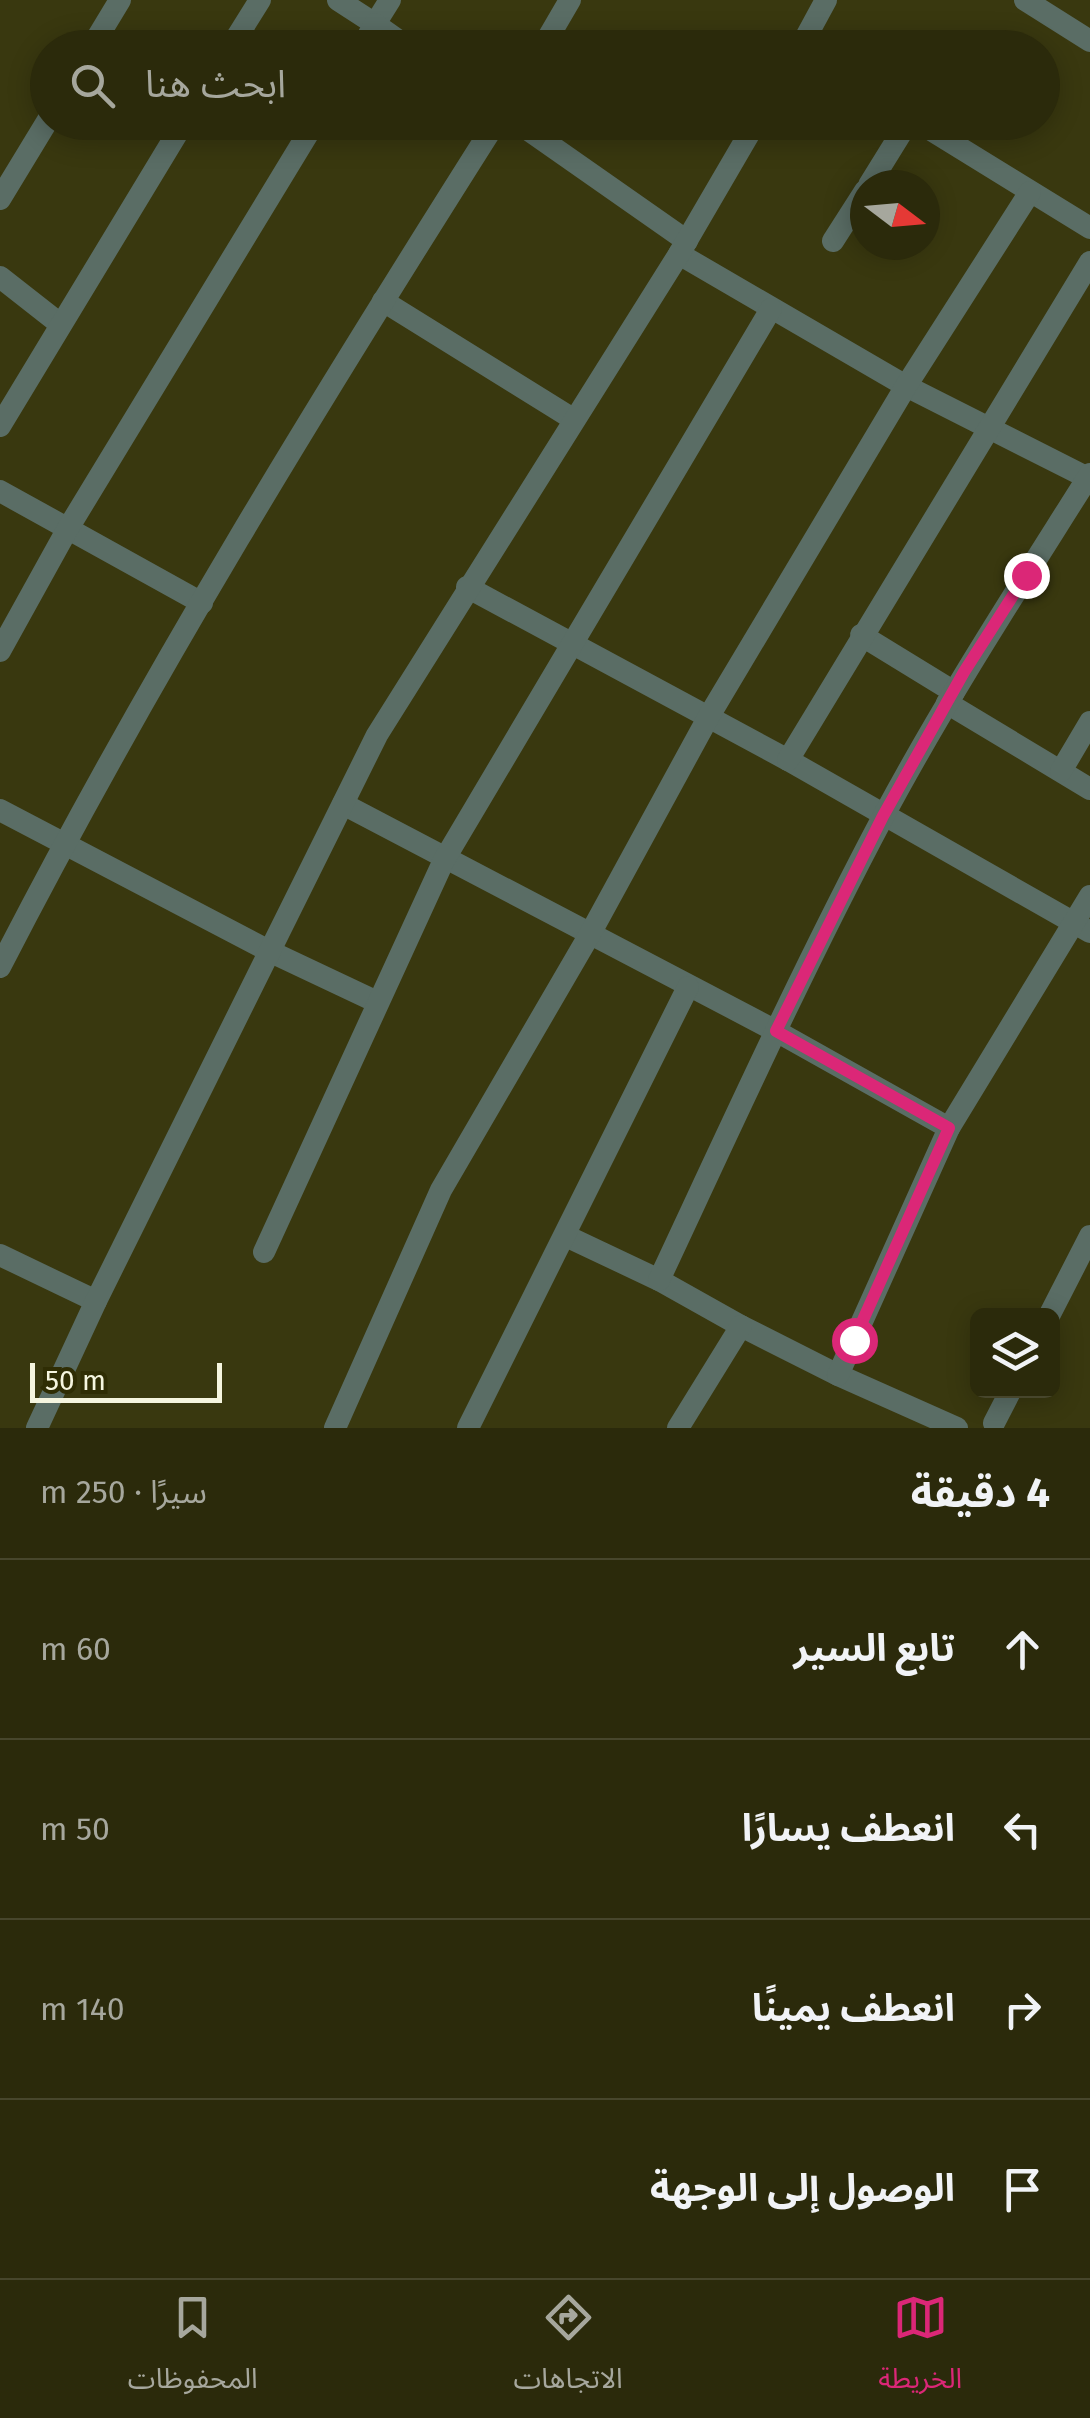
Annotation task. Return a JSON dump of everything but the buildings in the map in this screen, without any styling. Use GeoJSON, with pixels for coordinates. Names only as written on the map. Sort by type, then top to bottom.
{"type":"FeatureCollection","features":[{"type":"Feature","properties":{"kind":"street"},"geometry":{"type":"LineString","coordinates":[[102,30],[120,0]]}},
{"type":"Feature","properties":{"kind":"street"},"geometry":{"type":"LineString","coordinates":[[241,30],[260,0]]}},
{"type":"Feature","properties":{"kind":"street"},"geometry":{"type":"LineString","coordinates":[[338,0],[384,30]]}},
{"type":"Feature","properties":{"kind":"street"},"geometry":{"type":"LineString","coordinates":[[371,30],[390,0]]}},
{"type":"Feature","properties":{"kind":"street"},"geometry":{"type":"LineString","coordinates":[[552,30],[570,0]]}},
{"type":"Feature","properties":{"kind":"street"},"geometry":{"type":"LineString","coordinates":[[810,30],[826,0]]}},
{"type":"Feature","properties":{"kind":"street"},"geometry":{"type":"LineString","coordinates":[[1026,0],[1090,41]]}},
{"type":"Feature","properties":{"kind":"street"},"geometry":{"type":"LineString","coordinates":[[0,199],[36,140]]}},
{"type":"Feature","properties":{"kind":"street"},"geometry":{"type":"LineString","coordinates":[[0,426],[173,140]]}},
{"type":"Feature","properties":{"kind":"street"},"geometry":{"type":"LineString","coordinates":[[0,651],[67,530],[304,140]]}},
{"type":"Feature","properties":{"kind":"street"},"geometry":{"type":"LineString","coordinates":[[0,967],[64,842],[202,603],[485,140]]}},
{"type":"Feature","properties":{"kind":"street"},"geometry":{"type":"LineString","coordinates":[[541,140],[771,309],[906,386],[1089,477],[950,697],[883,816],[659,1280]]}},
{"type":"Feature","properties":{"kind":"street"},"geometry":{"type":"LineString","coordinates":[[37,1428],[377,735],[683,248],[746,140]]}},
{"type":"Feature","properties":{"kind":"street"},"geometry":{"type":"LineString","coordinates":[[878,170],[897,140]]}},
{"type":"Feature","properties":{"kind":"street"},"geometry":{"type":"LineString","coordinates":[[947,140],[1090,228]]}},
{"type":"Feature","properties":{"kind":"street"},"geometry":{"type":"LineString","coordinates":[[335,1428],[442,1190],[590,934],[709,716],[906,386],[1030,192]]}},
{"type":"Feature","properties":{"kind":"street"},"geometry":{"type":"LineString","coordinates":[[833,241],[850,214]]}},
{"type":"Feature","properties":{"kind":"street"},"geometry":{"type":"LineString","coordinates":[[788,760],[987,426],[1090,262]]}},
{"type":"Feature","properties":{"kind":"street"},"geometry":{"type":"LineString","coordinates":[[0,277],[60,324]]}},
{"type":"Feature","properties":{"kind":"street"},"geometry":{"type":"LineString","coordinates":[[383,301],[574,419]]}},
{"type":"Feature","properties":{"kind":"street"},"geometry":{"type":"LineString","coordinates":[[264,1252],[444,860],[771,309]]}},
{"type":"Feature","properties":{"kind":"street"},"geometry":{"type":"LineString","coordinates":[[0,491],[202,603]]}},
{"type":"Feature","properties":{"kind":"street"},"geometry":{"type":"LineString","coordinates":[[467,587],[709,716],[1082,927]]}},
{"type":"Feature","properties":{"kind":"street"},"geometry":{"type":"LineString","coordinates":[[861,635],[1090,788]]}},
{"type":"Feature","properties":{"kind":"street"},"geometry":{"type":"LineString","coordinates":[[1061,772],[1090,722]]}},
{"type":"Feature","properties":{"kind":"street"},"geometry":{"type":"LineString","coordinates":[[343,804],[776,1031],[949,1128]]}},
{"type":"Feature","properties":{"kind":"street"},"geometry":{"type":"LineString","coordinates":[[0,810],[270,951],[377,1002]]}},
{"type":"Feature","properties":{"kind":"street"},"geometry":{"type":"LineString","coordinates":[[838,1375],[949,1128],[1082,927],[1090,896]]}},
{"type":"Feature","properties":{"kind":"street"},"geometry":{"type":"LineString","coordinates":[[468,1428],[688,987]]}},
{"type":"Feature","properties":{"kind":"street"},"geometry":{"type":"LineString","coordinates":[[566,1236],[659,1280],[838,1375],[957,1428]]}},
{"type":"Feature","properties":{"kind":"street"},"geometry":{"type":"LineString","coordinates":[[1053,1308],[1090,1236]]}},
{"type":"Feature","properties":{"kind":"street"},"geometry":{"type":"LineString","coordinates":[[0,1254],[96,1301]]}},
{"type":"Feature","properties":{"kind":"street"},"geometry":{"type":"LineString","coordinates":[[678,1428],[741,1326]]}},
{"type":"Feature","properties":{"kind":"street"},"geometry":{"type":"LineString","coordinates":[[1000,1426],[1009,1398]]}},
{"type":"Feature","properties":{"kind":"route"},"geometry":{"type":"LineString","coordinates":[[854,1340],[949,1128],[776,1031],[883,816],[964,672],[1026,575]]}}]}
